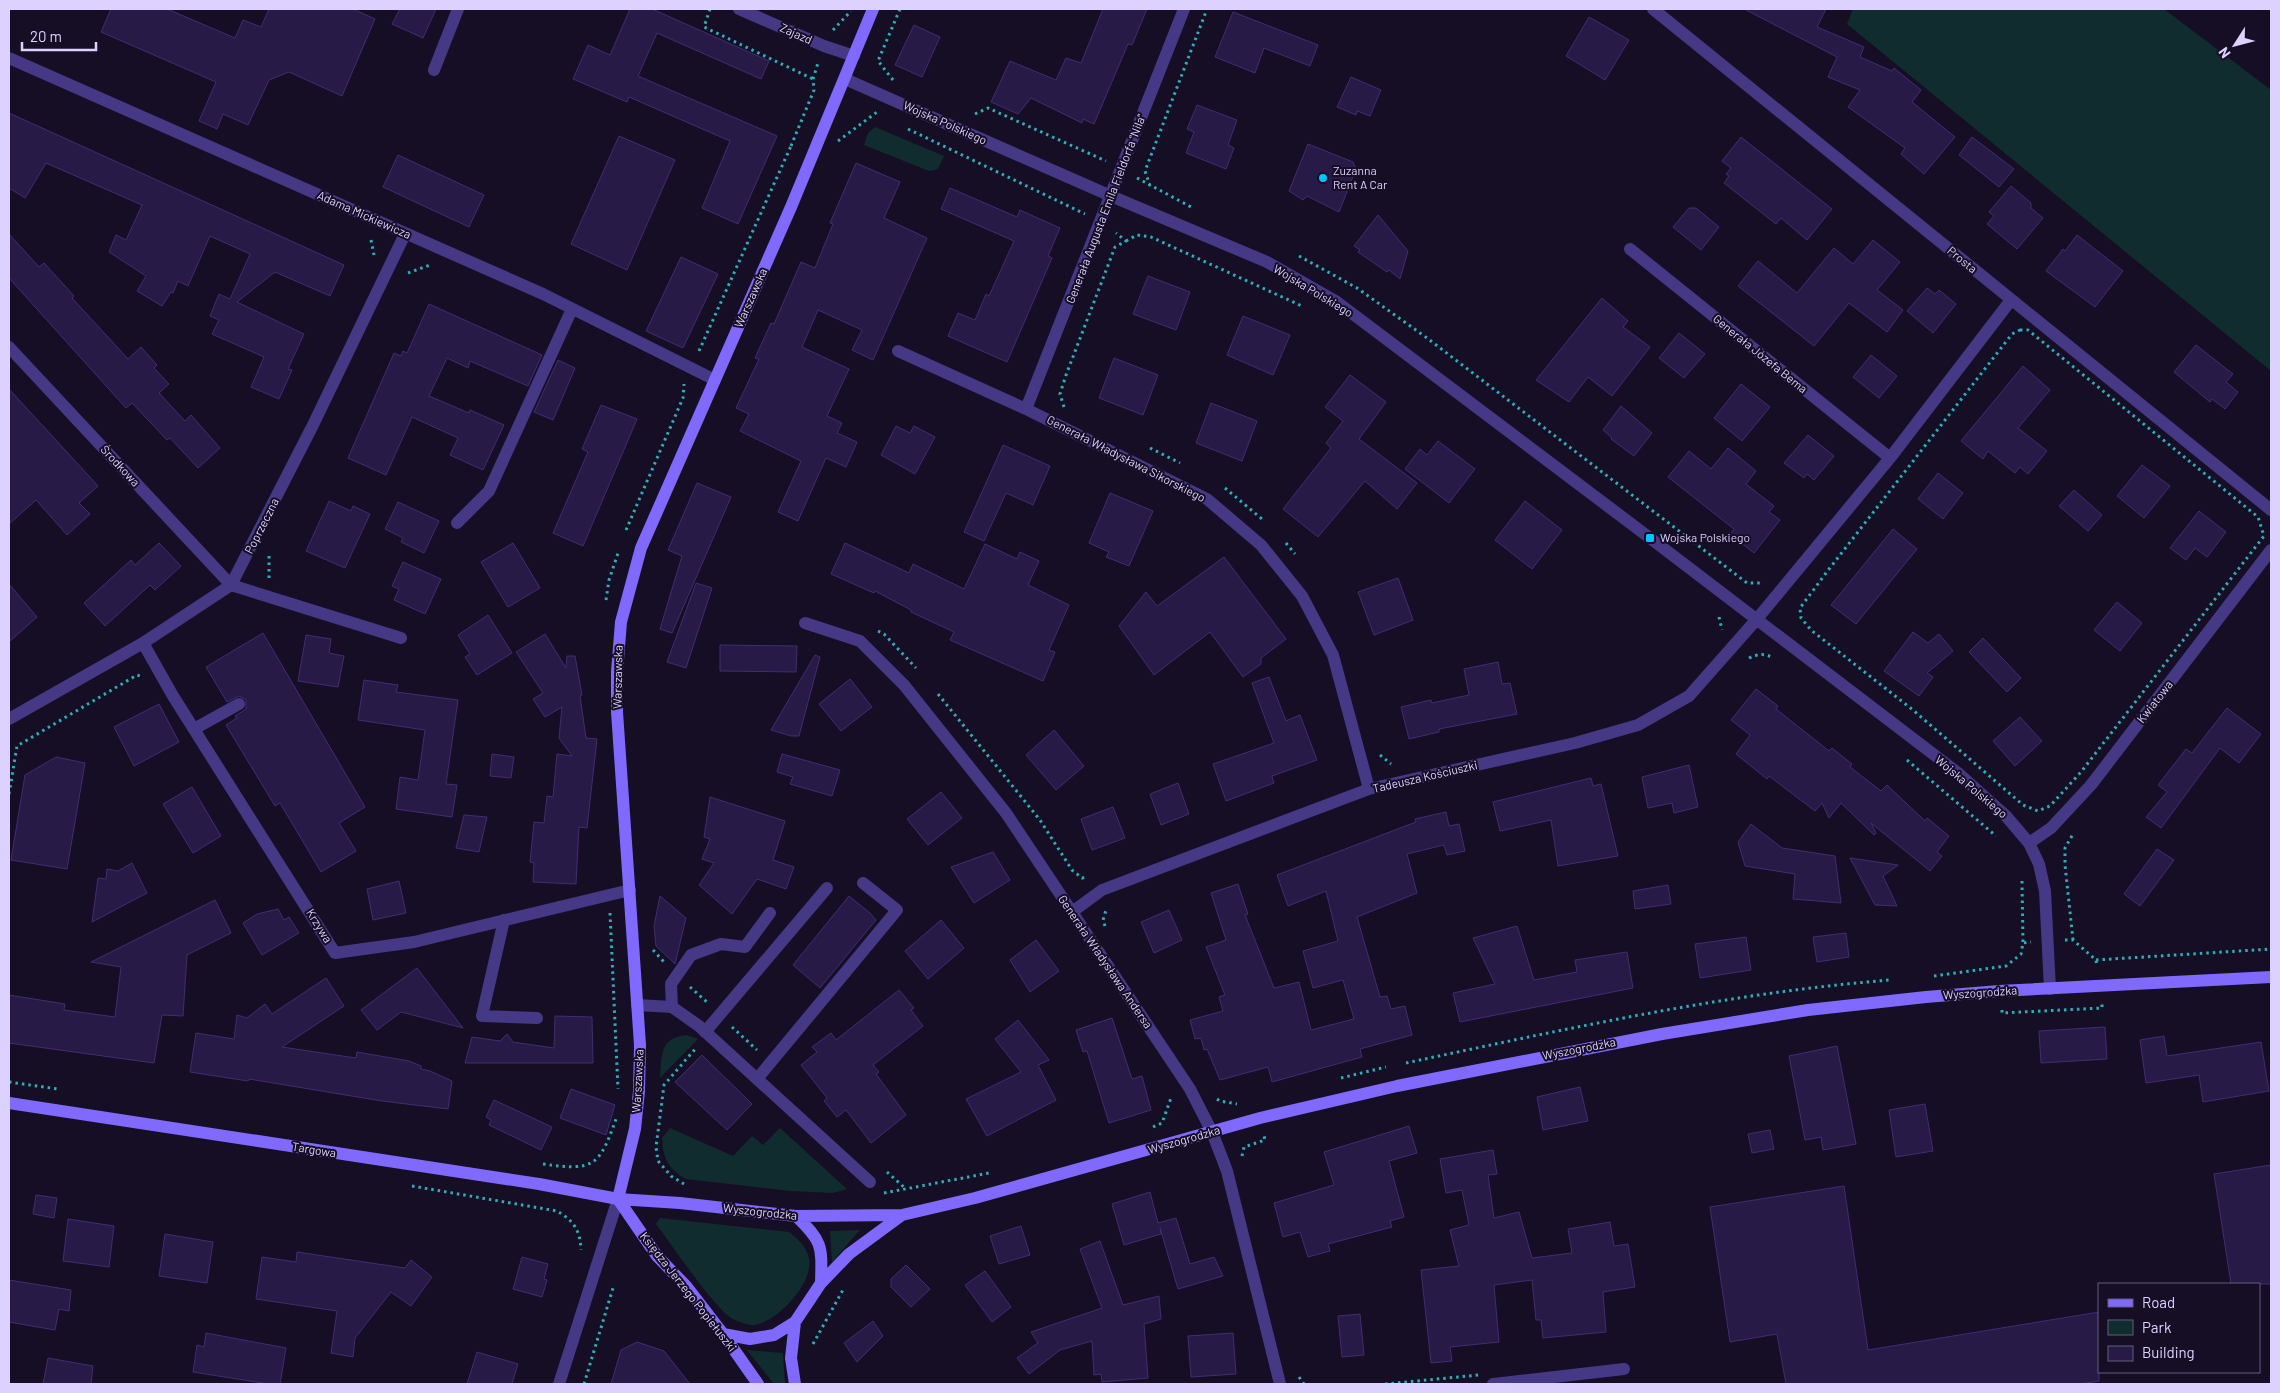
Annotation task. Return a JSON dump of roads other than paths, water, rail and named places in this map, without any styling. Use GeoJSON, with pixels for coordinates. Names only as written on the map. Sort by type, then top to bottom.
{"type":"FeatureCollection","features":[{"type":"Feature","properties":{"kind":"main road","name":"Warszawska"},"geometry":{"type":"LineString","coordinates":[[618,1199],[632,1145],[639,1091],[640,1045],[617,712],[620,622],[641,548],[812,156],[873,9]]}},
{"type":"Feature","properties":{"kind":"main road","name":"Wyszogrodzka"},"geometry":{"type":"LineString","coordinates":[[618,1199],[680,1203],[796,1216],[902,1215],[975,1198],[1260,1118],[1397,1086],[1514,1061],[1808,1010],[1990,992],[2271,978]]}},
{"type":"Feature","properties":{"kind":"main road","name":"Targowa"},"geometry":{"type":"LineString","coordinates":[[9,1103],[539,1184],[618,1199]]}},
{"type":"Feature","properties":{"kind":"main road","name":"Księdza Jerzego Popiełuszki"},"geometry":{"type":"LineString","coordinates":[[618,1199],[656,1256],[686,1286],[758,1384]]}},
{"type":"Feature","properties":{"kind":"main road","name":"Wyszogrodzka"},"geometry":{"type":"LineString","coordinates":[[795,1322],[821,1283],[849,1254],[902,1215]]}},
{"type":"Feature","properties":{"kind":"main road"},"geometry":{"type":"LineString","coordinates":[[796,1216],[814,1233],[822,1249],[821,1283]]}},
{"type":"Feature","properties":{"kind":"main road"},"geometry":{"type":"LineString","coordinates":[[723,1334],[750,1339],[774,1335],[795,1322]]}},
{"type":"Feature","properties":{"kind":"main road"},"geometry":{"type":"LineString","coordinates":[[795,1322],[791,1358],[795,1384]]}},
{"type":"Feature","properties":{"kind":"street"},"geometry":{"type":"LineString","coordinates":[[434,70],[458,9]]}},
{"type":"Feature","properties":{"kind":"street","name":"Zajazd"},"geometry":{"type":"LineString","coordinates":[[739,9],[824,46],[854,56]]}},
{"type":"Feature","properties":{"kind":"street","name":"Generała Augusta Emila Fieldorfa \"Nila\""},"geometry":{"type":"LineString","coordinates":[[1026,409],[1184,9]]}},
{"type":"Feature","properties":{"kind":"street","name":"Prosta"},"geometry":{"type":"LineString","coordinates":[[1653,9],[2271,510]]}},
{"type":"Feature","properties":{"kind":"street","name":"Adama Mickiewicza"},"geometry":{"type":"LineString","coordinates":[[9,58],[543,294],[715,380]]}},
{"type":"Feature","properties":{"kind":"street","name":"Wojska Polskiego"},"geometry":{"type":"LineString","coordinates":[[845,79],[1266,262],[1337,302],[1757,619],[1806,659],[1958,773],[2006,816],[2029,843],[2039,864],[2045,891],[2050,989]]}},
{"type":"Feature","properties":{"kind":"street","name":"Poprzeczna"},"geometry":{"type":"LineString","coordinates":[[9,719],[143,644],[231,585],[313,425],[405,234]]}},
{"type":"Feature","properties":{"kind":"street","name":"Generała Józefa Bema"},"geometry":{"type":"LineString","coordinates":[[1630,249],[1890,458]]}},
{"type":"Feature","properties":{"kind":"street","name":"Tadeusza Kościuszki"},"geometry":{"type":"LineString","coordinates":[[1072,912],[1102,890],[1368,789],[1575,743],[1638,725],[1689,696],[1757,619],[1890,458],[2011,300]]}},
{"type":"Feature","properties":{"kind":"street"},"geometry":{"type":"LineString","coordinates":[[457,524],[489,491],[572,309]]}},
{"type":"Feature","properties":{"kind":"street","name":"Środkowa"},"geometry":{"type":"LineString","coordinates":[[9,347],[231,585]]}},
{"type":"Feature","properties":{"kind":"street","name":"Generała Władysława Sikorskiego"},"geometry":{"type":"LineString","coordinates":[[898,351],[1026,409],[1207,499],[1261,545],[1302,596],[1333,655],[1368,789]]}},
{"type":"Feature","properties":{"kind":"street","name":"Kwiatowa"},"geometry":{"type":"LineString","coordinates":[[2029,843],[2051,828],[2091,786],[2271,550]]}},
{"type":"Feature","properties":{"kind":"street"},"geometry":{"type":"LineString","coordinates":[[231,585],[401,638]]}},
{"type":"Feature","properties":{"kind":"street","name":"Generała Władysława Andersa"},"geometry":{"type":"LineString","coordinates":[[804,623],[860,641],[904,685],[1006,813],[1190,1089],[1212,1132],[1227,1171],[1280,1384]]}},
{"type":"Feature","properties":{"kind":"street","name":"Krzywa"},"geometry":{"type":"LineString","coordinates":[[143,644],[194,729],[335,953],[414,942],[630,890]]}},
{"type":"Feature","properties":{"kind":"street"},"geometry":{"type":"LineString","coordinates":[[194,729],[239,704]]}},
{"type":"Feature","properties":{"kind":"street"},"geometry":{"type":"LineString","coordinates":[[757,1079],[897,910],[863,883]]}},
{"type":"Feature","properties":{"kind":"street"},"geometry":{"type":"LineString","coordinates":[[703,1038],[719,1015],[827,888]]}},
{"type":"Feature","properties":{"kind":"street"},"geometry":{"type":"LineString","coordinates":[[770,914],[745,947],[721,944],[691,955],[670,984],[672,1007],[703,1038],[757,1079],[870,1182]]}},
{"type":"Feature","properties":{"kind":"street"},"geometry":{"type":"LineString","coordinates":[[504,920],[482,1016],[537,1018]]}},
{"type":"Feature","properties":{"kind":"street"},"geometry":{"type":"LineString","coordinates":[[637,1005],[672,1007]]}},
{"type":"Feature","properties":{"kind":"street","name":"Warszawska"},"geometry":{"type":"LineString","coordinates":[[559,1384],[618,1199]]}},
{"type":"Feature","properties":{"kind":"street"},"geometry":{"type":"LineString","coordinates":[[1493,1384],[1624,1369]]}},
{"type":"Feature","properties":{"kind":"place","name":"Zuzanna Rent A Car"},"geometry":{"type":"Point","coordinates":[1323,178]}},
{"type":"Feature","properties":{"kind":"place","name":"Wojska Polskiego"},"geometry":{"type":"Point","coordinates":[1650,538]}}]}
